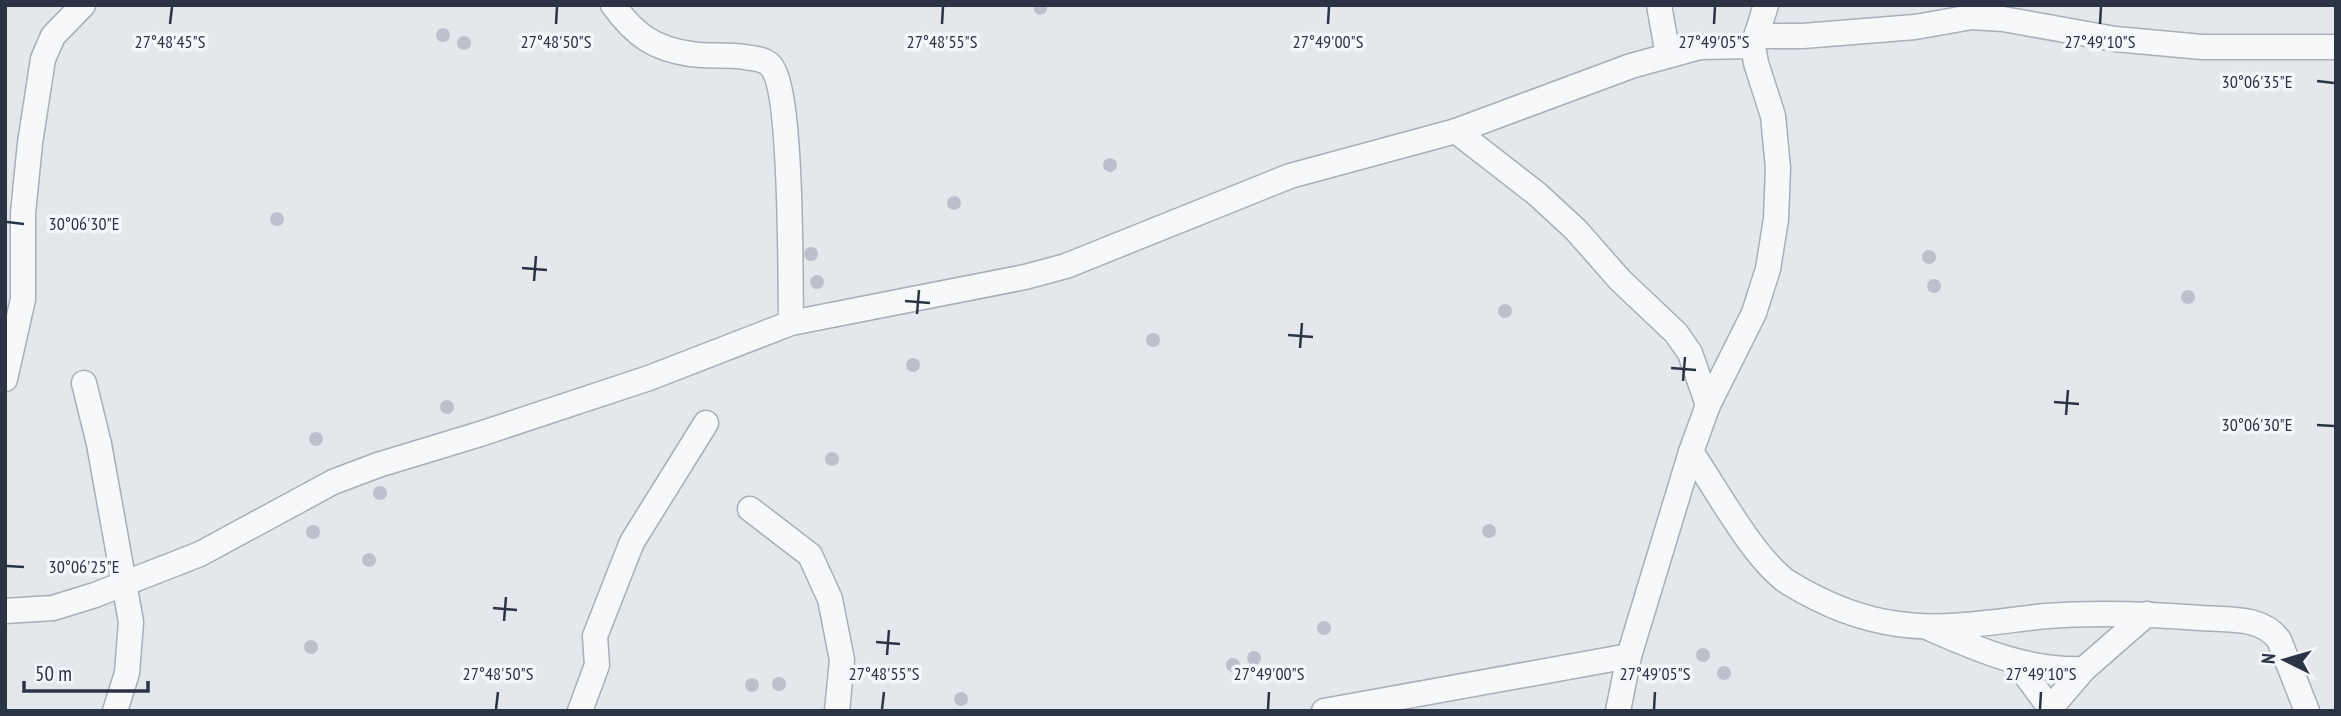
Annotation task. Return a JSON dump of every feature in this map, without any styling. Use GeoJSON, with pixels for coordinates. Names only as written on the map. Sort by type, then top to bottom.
{"type":"FeatureCollection","features":[{"type":"Feature","properties":{"kind":"street"},"geometry":{"type":"LineString","coordinates":[[5,379],[23,299],[23,213],[30,142],[43,59],[53,36],[83,5]]}},
{"type":"Feature","properties":{"kind":"street"},"geometry":{"type":"LineString","coordinates":[[613,5],[628,26],[656,45],[692,54],[735,55],[763,60],[777,76],[786,138],[791,323]]}},
{"type":"Feature","properties":{"kind":"street"},"geometry":{"type":"LineString","coordinates":[[1659,5],[1668,55]]}},
{"type":"Feature","properties":{"kind":"street"},"geometry":{"type":"LineString","coordinates":[[1618,711],[1629,656],[1691,452],[1708,405],[1754,313],[1768,269],[1776,219],[1778,167],[1773,116],[1756,63],[1755,41],[1766,5]]}},
{"type":"Feature","properties":{"kind":"street"},"geometry":{"type":"LineString","coordinates":[[5,611],[53,608],[124,584],[200,554],[323,487],[356,473],[649,378],[791,323],[1066,266],[1290,176],[1456,131],[1668,55],[1700,47],[1915,27],[1972,18],[2003,19],[2115,39],[2202,47],[2336,47]]}},
{"type":"Feature","properties":{"kind":"street"},"geometry":{"type":"LineString","coordinates":[[1456,131],[1537,194],[1576,230],[1620,280],[1675,333],[1690,353],[1708,405]]}},
{"type":"Feature","properties":{"kind":"street"},"geometry":{"type":"LineString","coordinates":[[5,252],[22,272]]}},
{"type":"Feature","properties":{"kind":"street"},"geometry":{"type":"LineString","coordinates":[[84,383],[99,444],[131,622],[127,673],[115,711]]}},
{"type":"Feature","properties":{"kind":"street"},"geometry":{"type":"LineString","coordinates":[[580,711],[597,665],[595,636],[632,542],[706,423]]}},
{"type":"Feature","properties":{"kind":"street"},"geometry":{"type":"LineString","coordinates":[[1691,452],[1755,548],[1787,581],[1820,601],[1850,613],[1897,624],[1924,626],[2068,615],[2147,614],[2246,621],[2264,625],[2279,639],[2307,711]]}},
{"type":"Feature","properties":{"kind":"street"},"geometry":{"type":"LineString","coordinates":[[750,509],[810,555],[830,599],[842,660],[837,711]]}},
{"type":"Feature","properties":{"kind":"street"},"geometry":{"type":"LineString","coordinates":[[2017,663],[2049,710],[2084,669],[2147,614]]}},
{"type":"Feature","properties":{"kind":"street"},"geometry":{"type":"LineString","coordinates":[[1924,626],[1973,648],[2017,663],[2057,670],[2084,669]]}},
{"type":"Feature","properties":{"kind":"street"},"geometry":{"type":"LineString","coordinates":[[1324,711],[1629,656]]}},
{"type":"Feature","properties":{"kind":"street"},"geometry":{"type":"LineString","coordinates":[[2292,711],[2297,684]]}},
{"type":"Feature","properties":{"kind":"building"},"geometry":{"type":"Polygon","coordinates":[[[1034,5],[1047,5],[1047,10],[1038,15],[1034,11],[1034,5]]]}},
{"type":"Feature","properties":{"kind":"building"},"geometry":{"type":"Polygon","coordinates":[[[440,28],[446,28],[450,35],[446,42],[440,42],[436,38],[436,32],[440,28]]]}},
{"type":"Feature","properties":{"kind":"building"},"geometry":{"type":"Polygon","coordinates":[[[461,36],[467,36],[471,43],[467,50],[461,50],[457,46],[457,40],[461,36]]]}},
{"type":"Feature","properties":{"kind":"building"},"geometry":{"type":"Polygon","coordinates":[[[1107,158],[1113,158],[1117,165],[1113,172],[1107,172],[1103,168],[1103,162],[1107,158]]]}},
{"type":"Feature","properties":{"kind":"building"},"geometry":{"type":"Polygon","coordinates":[[[951,196],[957,196],[961,203],[957,210],[951,210],[947,206],[947,200],[951,196]]]}},
{"type":"Feature","properties":{"kind":"building"},"geometry":{"type":"Polygon","coordinates":[[[274,212],[280,212],[284,219],[280,226],[274,226],[270,222],[270,216],[274,212]]]}},
{"type":"Feature","properties":{"kind":"building"},"geometry":{"type":"Polygon","coordinates":[[[71,216],[77,216],[81,223],[77,230],[71,230],[67,226],[67,220],[71,216]]]}},
{"type":"Feature","properties":{"kind":"building"},"geometry":{"type":"Polygon","coordinates":[[[808,247],[814,247],[818,254],[814,261],[808,261],[804,257],[804,251],[808,247]]]}},
{"type":"Feature","properties":{"kind":"building"},"geometry":{"type":"Polygon","coordinates":[[[1926,250],[1932,250],[1936,257],[1932,264],[1926,264],[1922,260],[1922,254],[1926,250]]]}},
{"type":"Feature","properties":{"kind":"building"},"geometry":{"type":"Polygon","coordinates":[[[814,275],[820,275],[824,282],[820,289],[814,289],[810,285],[810,279],[814,275]]]}},
{"type":"Feature","properties":{"kind":"building"},"geometry":{"type":"Polygon","coordinates":[[[1931,279],[1937,279],[1941,286],[1937,293],[1931,293],[1927,289],[1927,283],[1931,279]]]}},
{"type":"Feature","properties":{"kind":"building"},"geometry":{"type":"Polygon","coordinates":[[[2185,290],[2191,290],[2195,297],[2191,304],[2185,304],[2181,300],[2181,294],[2185,290]]]}},
{"type":"Feature","properties":{"kind":"building"},"geometry":{"type":"Polygon","coordinates":[[[1502,304],[1508,304],[1512,311],[1508,318],[1502,318],[1498,314],[1498,308],[1502,304]]]}},
{"type":"Feature","properties":{"kind":"building"},"geometry":{"type":"Polygon","coordinates":[[[1150,333],[1156,333],[1160,340],[1156,347],[1150,347],[1146,343],[1146,337],[1150,333]]]}},
{"type":"Feature","properties":{"kind":"building"},"geometry":{"type":"Polygon","coordinates":[[[910,358],[916,358],[920,365],[916,372],[910,372],[906,368],[906,362],[910,358]]]}},
{"type":"Feature","properties":{"kind":"building"},"geometry":{"type":"Polygon","coordinates":[[[444,400],[450,400],[454,407],[450,414],[444,414],[440,410],[440,404],[444,400]]]}},
{"type":"Feature","properties":{"kind":"building"},"geometry":{"type":"Polygon","coordinates":[[[313,432],[319,432],[323,439],[319,446],[313,446],[309,442],[309,436],[313,432]]]}},
{"type":"Feature","properties":{"kind":"building"},"geometry":{"type":"Polygon","coordinates":[[[829,452],[835,452],[839,459],[835,466],[829,466],[825,462],[825,456],[829,452]]]}},
{"type":"Feature","properties":{"kind":"building"},"geometry":{"type":"Polygon","coordinates":[[[377,486],[383,486],[387,493],[383,500],[377,500],[373,496],[373,490],[377,486]]]}},
{"type":"Feature","properties":{"kind":"building"},"geometry":{"type":"Polygon","coordinates":[[[1486,524],[1492,524],[1496,531],[1492,538],[1486,538],[1482,534],[1482,528],[1486,524]]]}},
{"type":"Feature","properties":{"kind":"building"},"geometry":{"type":"Polygon","coordinates":[[[310,525],[316,525],[320,532],[316,539],[310,539],[306,535],[306,529],[310,525]]]}},
{"type":"Feature","properties":{"kind":"building"},"geometry":{"type":"Polygon","coordinates":[[[366,553],[372,553],[376,560],[372,567],[366,567],[362,563],[362,557],[366,553]]]}},
{"type":"Feature","properties":{"kind":"building"},"geometry":{"type":"Polygon","coordinates":[[[1321,621],[1327,621],[1331,628],[1327,635],[1321,635],[1317,631],[1317,625],[1321,621]]]}},
{"type":"Feature","properties":{"kind":"building"},"geometry":{"type":"Polygon","coordinates":[[[308,640],[314,640],[318,647],[314,654],[308,654],[304,650],[304,644],[308,640]]]}},
{"type":"Feature","properties":{"kind":"building"},"geometry":{"type":"Polygon","coordinates":[[[1700,648],[1706,648],[1710,655],[1706,662],[1700,662],[1696,658],[1696,652],[1700,648]]]}},
{"type":"Feature","properties":{"kind":"building"},"geometry":{"type":"Polygon","coordinates":[[[1251,651],[1257,651],[1261,658],[1257,665],[1251,665],[1247,661],[1247,655],[1251,651]]]}},
{"type":"Feature","properties":{"kind":"building"},"geometry":{"type":"Polygon","coordinates":[[[1230,658],[1236,658],[1240,665],[1236,672],[1230,672],[1226,668],[1226,662],[1230,658]]]}},
{"type":"Feature","properties":{"kind":"building"},"geometry":{"type":"Polygon","coordinates":[[[1721,666],[1727,666],[1731,673],[1727,680],[1721,680],[1717,676],[1717,670],[1721,666]]]}},
{"type":"Feature","properties":{"kind":"building"},"geometry":{"type":"Polygon","coordinates":[[[779,677],[784,679],[784,689],[779,691],[774,689],[772,684],[774,679],[779,677]]]}},
{"type":"Feature","properties":{"kind":"building"},"geometry":{"type":"Polygon","coordinates":[[[749,678],[755,678],[759,685],[755,692],[749,692],[745,688],[745,682],[749,678]]]}},
{"type":"Feature","properties":{"kind":"building"},"geometry":{"type":"Polygon","coordinates":[[[958,692],[964,692],[968,699],[964,706],[958,706],[954,702],[954,696],[958,692]]]}}]}
